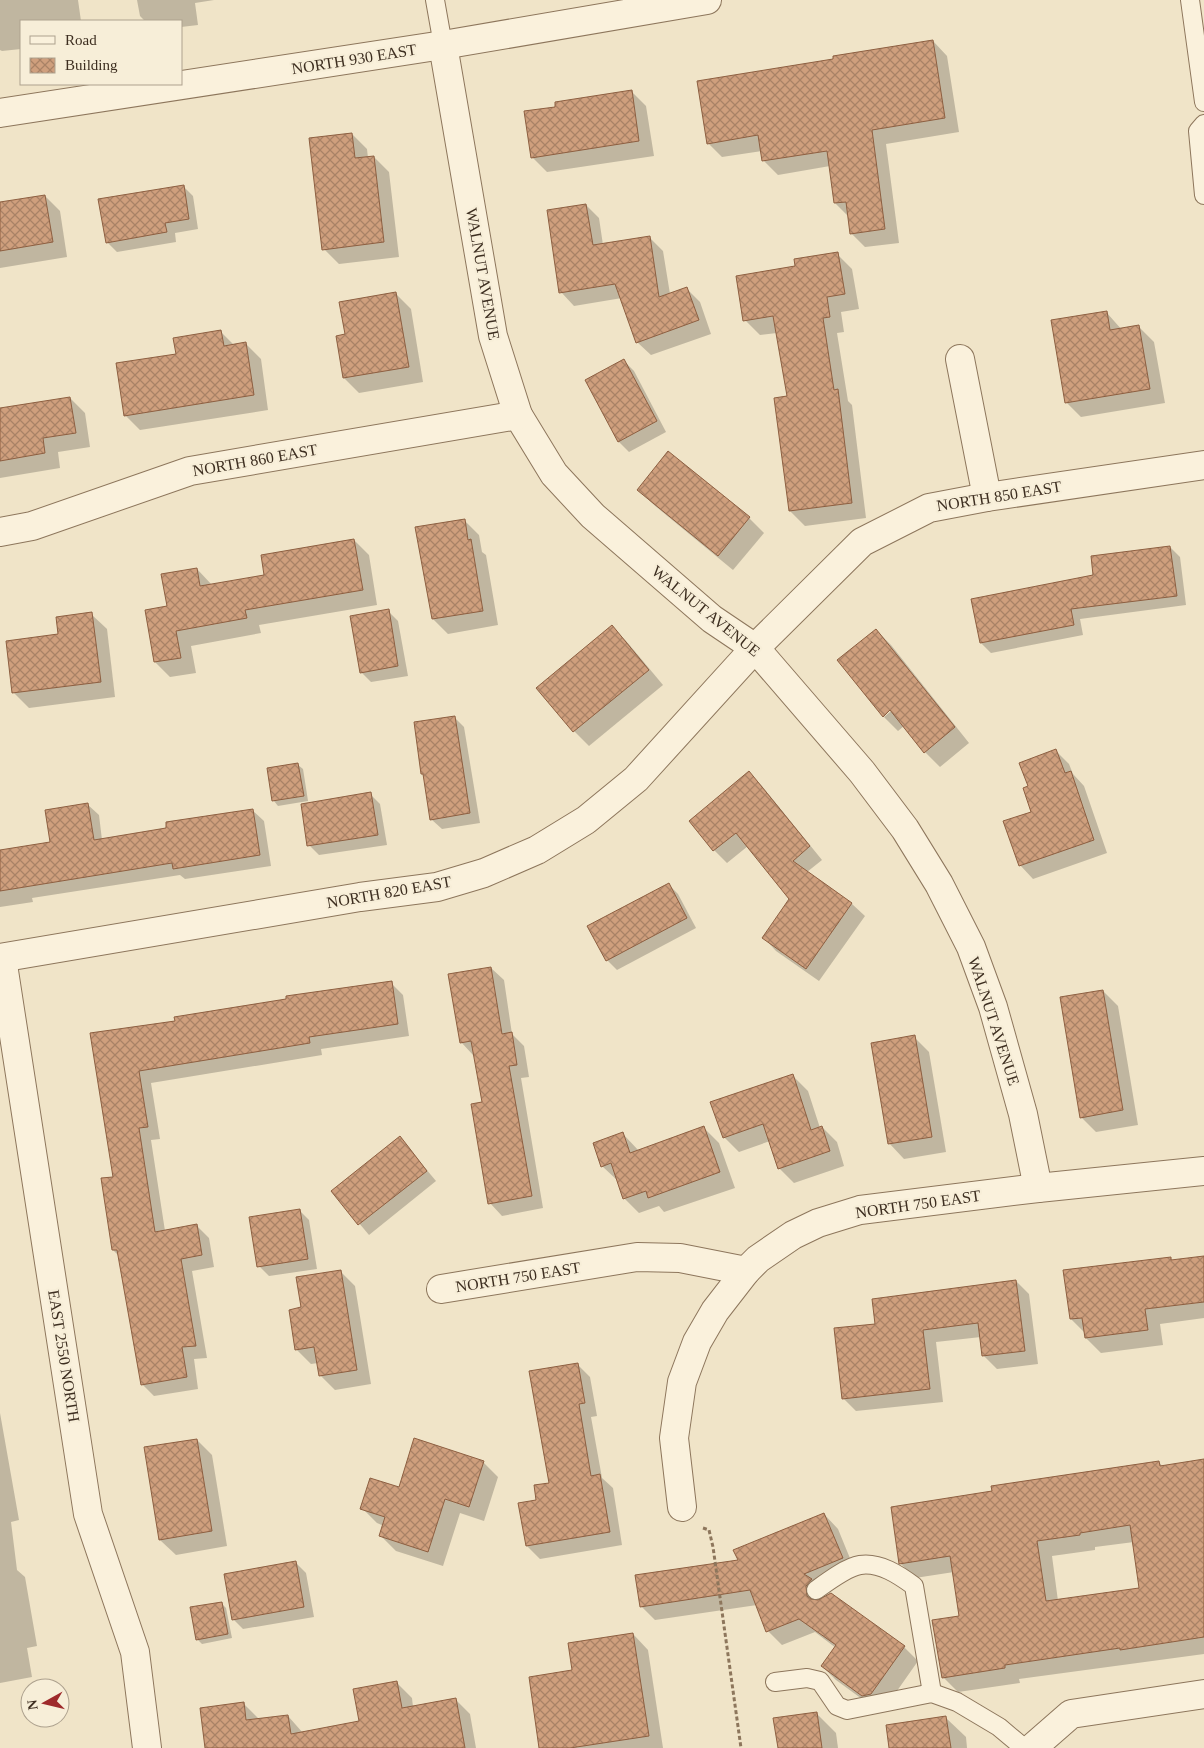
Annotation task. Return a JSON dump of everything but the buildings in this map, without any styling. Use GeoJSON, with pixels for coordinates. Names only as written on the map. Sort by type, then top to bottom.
{"type":"FeatureCollection","features":[{"type":"Feature","properties":{"kind":"street","name":"NORTH 930 EAST"},"geometry":{"type":"LineString","coordinates":[[0,113],[443,45],[707,0]]}},
{"type":"Feature","properties":{"kind":"street","name":"WALNUT AVENUE"},"geometry":{"type":"LineString","coordinates":[[443,45],[493,336],[518,416],[554,474],[593,516],[712,619],[755,648],[862,772],[905,829],[939,884],[971,948],[993,1008],[1023,1114],[1038,1188]]}},
{"type":"Feature","properties":{"kind":"street"},"geometry":{"type":"LineString","coordinates":[[960,359],[987,497]]}},
{"type":"Feature","properties":{"kind":"street","name":"NORTH 860 EAST"},"geometry":{"type":"LineString","coordinates":[[0,532],[32,526],[190,471],[518,416]]}},
{"type":"Feature","properties":{"kind":"street","name":"NORTH 850 EAST"},"geometry":{"type":"LineString","coordinates":[[755,648],[862,542],[929,508],[987,497],[1204,465]]}},
{"type":"Feature","properties":{"kind":"street","name":"NORTH 820 EAST"},"geometry":{"type":"LineString","coordinates":[[1,958],[360,897],[436,887],[484,873],[537,850],[586,820],[636,779],[755,648]]}},
{"type":"Feature","properties":{"kind":"street","name":"EAST 2550 NORTH"},"geometry":{"type":"LineString","coordinates":[[1,958],[88,1514],[135,1652],[147,1748]]}},
{"type":"Feature","properties":{"kind":"street","name":"NORTH 750 EAST"},"geometry":{"type":"LineString","coordinates":[[441,1289],[637,1257],[680,1258],[746,1271],[758,1259],[793,1235],[818,1223],[860,1210],[1038,1188],[1204,1171]]}},
{"type":"Feature","properties":{"kind":"street"},"geometry":{"type":"LineString","coordinates":[[682,1507],[674,1438],[682,1382],[697,1342],[710,1319],[746,1271]]}},
{"type":"Feature","properties":{"kind":"street"},"geometry":{"type":"LineString","coordinates":[[1032,1748],[1070,1714],[1204,1694]]}},
{"type":"Feature","properties":{"kind":"lane"},"geometry":{"type":"LineString","coordinates":[[435,0],[443,45]]}},
{"type":"Feature","properties":{"kind":"lane"},"geometry":{"type":"LineString","coordinates":[[1190,0],[1204,102]]}},
{"type":"Feature","properties":{"kind":"lane"},"geometry":{"type":"LineString","coordinates":[[1204,124],[1198,131],[1204,195]]}},
{"type":"Feature","properties":{"kind":"lane"},"geometry":{"type":"LineString","coordinates":[[816,1590],[840,1574],[860,1565],[878,1566],[900,1576],[914,1586],[932,1692]]}},
{"type":"Feature","properties":{"kind":"lane"},"geometry":{"type":"LineString","coordinates":[[775,1682],[807,1678],[820,1681],[837,1706],[847,1710],[932,1692],[957,1702],[999,1727],[1024,1748]]}},
{"type":"Feature","properties":{"kind":"path"},"geometry":{"type":"LineString","coordinates":[[682,1507],[692,1524],[709,1530],[741,1748]]}}]}
